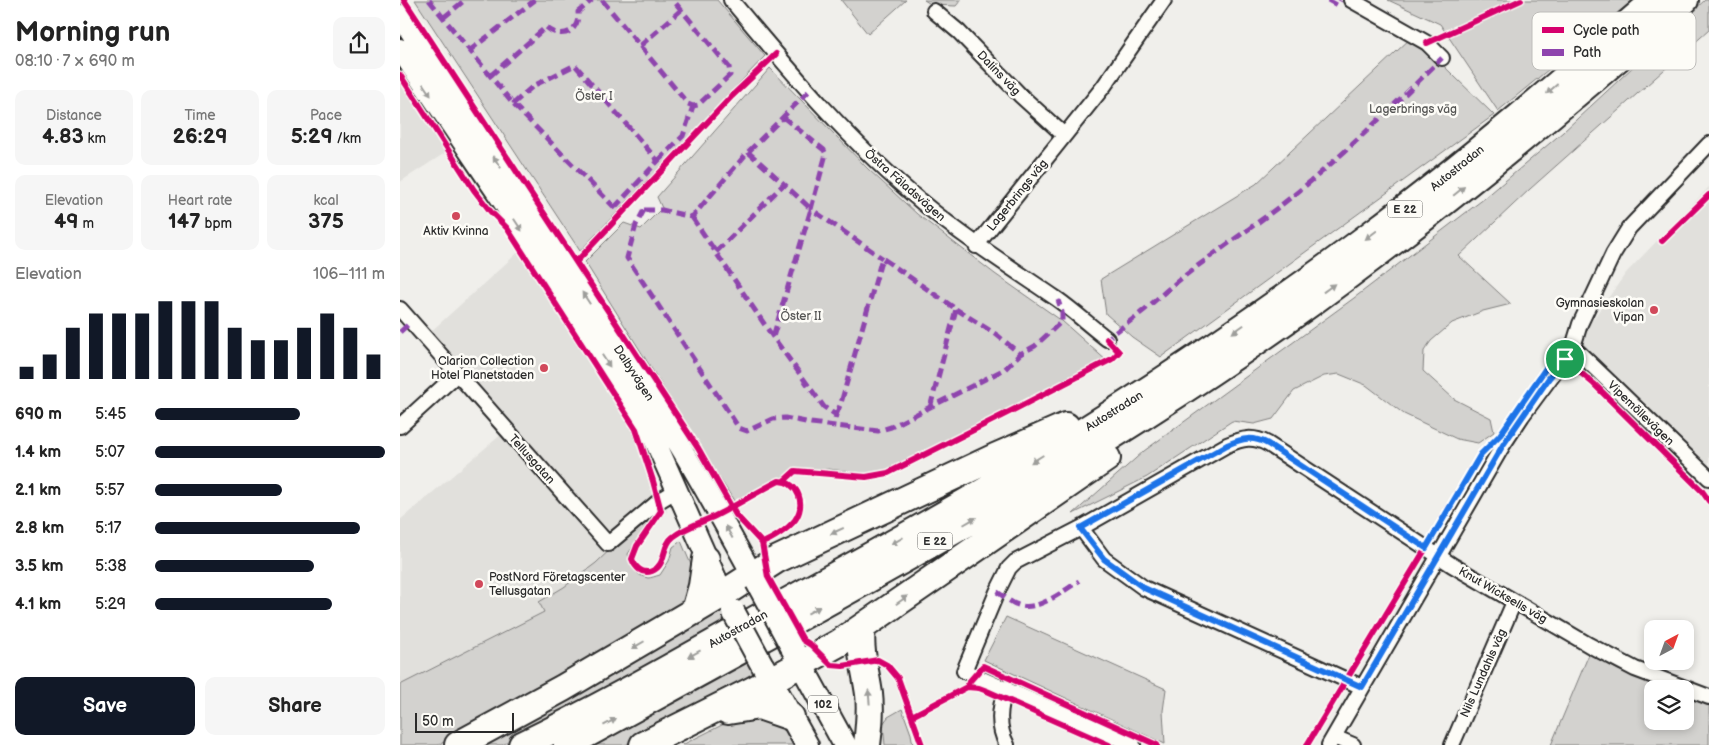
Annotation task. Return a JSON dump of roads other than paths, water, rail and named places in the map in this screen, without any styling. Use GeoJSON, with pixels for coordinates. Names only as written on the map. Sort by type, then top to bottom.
{"type":"FeatureCollection","features":[{"type":"Feature","properties":{"kind":"highway","name":"Autostradan"},"geometry":{"type":"LineString","coordinates":[[1641,12],[1655,0]]}},
{"type":"Feature","properties":{"kind":"highway","name":"Autostradan"},"geometry":{"type":"LineString","coordinates":[[1671,12],[1685,0]]}},
{"type":"Feature","properties":{"kind":"highway","name":"Autostradan"},"geometry":{"type":"LineString","coordinates":[[522,745],[653,676],[853,566],[1005,479],[1138,397],[1277,302],[1370,235],[1527,112],[1575,70]]}},
{"type":"Feature","properties":{"kind":"highway","name":"Autostradan"},"geometry":{"type":"LineString","coordinates":[[567,745],[857,586],[1015,495],[1124,428],[1290,318],[1445,202],[1605,70]]}},
{"type":"Feature","properties":{"kind":"highway"},"geometry":{"type":"LineString","coordinates":[[643,745],[695,719],[766,671],[862,628],[1146,431],[1290,318]]}},
{"type":"Feature","properties":{"kind":"highway"},"geometry":{"type":"LineString","coordinates":[[458,745],[563,688],[695,611],[728,603],[776,560],[995,457],[1138,397]]}},
{"type":"Feature","properties":{"kind":"highway"},"geometry":{"type":"LineString","coordinates":[[695,611],[702,586],[706,559]]}},
{"type":"Feature","properties":{"kind":"highway"},"geometry":{"type":"LineString","coordinates":[[862,628],[860,642],[869,695],[870,718],[867,745]]}},
{"type":"Feature","properties":{"kind":"highway"},"geometry":{"type":"LineString","coordinates":[[695,719],[751,706],[768,708],[791,717]]}},
{"type":"Feature","properties":{"kind":"main road","name":"Dalbyvägen"},"geometry":{"type":"LineString","coordinates":[[400,15],[517,192],[678,443],[755,578],[845,745]]}},
{"type":"Feature","properties":{"kind":"main road","name":"Dalbyvägen"},"geometry":{"type":"LineString","coordinates":[[400,49],[504,203],[652,434],[706,559],[728,603],[807,745]]}},
{"type":"Feature","properties":{"kind":"street","name":"Östra Fäladsvägen"},"geometry":{"type":"LineString","coordinates":[[731,0],[842,129],[923,204],[976,246],[1058,300],[1107,339]]}},
{"type":"Feature","properties":{"kind":"street","name":"Lagerbrings väg"},"geometry":{"type":"LineString","coordinates":[[976,246],[1104,86],[1164,0]]}},
{"type":"Feature","properties":{"kind":"street"},"geometry":{"type":"LineString","coordinates":[[1351,0],[1427,43],[1442,58]]}},
{"type":"Feature","properties":{"kind":"street","name":"Dalins väg"},"geometry":{"type":"LineString","coordinates":[[934,11],[959,32],[1020,95],[1064,135]]}},
{"type":"Feature","properties":{"kind":"street"},"geometry":{"type":"LineString","coordinates":[[1353,745],[1332,741],[1503,445],[1573,347],[1580,324],[1613,254],[1629,228],[1709,144]]}},
{"type":"Feature","properties":{"kind":"street","name":"Tellusgatan"},"geometry":{"type":"LineString","coordinates":[[400,309],[608,544],[659,501],[677,490]]}},
{"type":"Feature","properties":{"kind":"street","name":"Vipemöllevägen"},"geometry":{"type":"LineString","coordinates":[[1573,347],[1709,478]]}},
{"type":"Feature","properties":{"kind":"street"},"geometry":{"type":"LineString","coordinates":[[400,426],[457,374]]}},
{"type":"Feature","properties":{"kind":"street","name":"Knut Wicksells väg"},"geometry":{"type":"LineString","coordinates":[[1006,688],[964,670],[1009,568],[1022,558],[1080,528],[1227,445],[1242,439],[1254,438],[1283,454],[1438,556],[1614,659],[1635,669],[1709,696]]}},
{"type":"Feature","properties":{"kind":"street"},"geometry":{"type":"LineString","coordinates":[[1080,528],[1104,559],[1144,588],[1362,687]]}},
{"type":"Feature","properties":{"kind":"street","name":"Nils Lundahls väg"},"geometry":{"type":"LineString","coordinates":[[1452,745],[1514,602]]}},
{"type":"Feature","properties":{"kind":"street"},"geometry":{"type":"LineString","coordinates":[[1007,745],[1002,735],[1000,723],[1000,710],[1006,688],[1133,745]]}},
{"type":"Feature","properties":{"kind":"place","name":"Aktiv Kvinna"},"geometry":{"type":"Point","coordinates":[456,216]}},
{"type":"Feature","properties":{"kind":"place","name":"Gymnasieskolan Vipan"},"geometry":{"type":"Point","coordinates":[1654,310]}},
{"type":"Feature","properties":{"kind":"place","name":"Clarion Collection Hotel Planetstaden"},"geometry":{"type":"Point","coordinates":[544,368]}},
{"type":"Feature","properties":{"kind":"place","name":"PostNord Företagscenter Tellusgatan"},"geometry":{"type":"Point","coordinates":[479,584]}},
{"type":"Feature","properties":{"kind":"park label","name":"Öster I"},"geometry":{"type":"Point","coordinates":[594,96]}},
{"type":"Feature","properties":{"kind":"park label","name":"Öster II"},"geometry":{"type":"Point","coordinates":[801,316]}}]}
